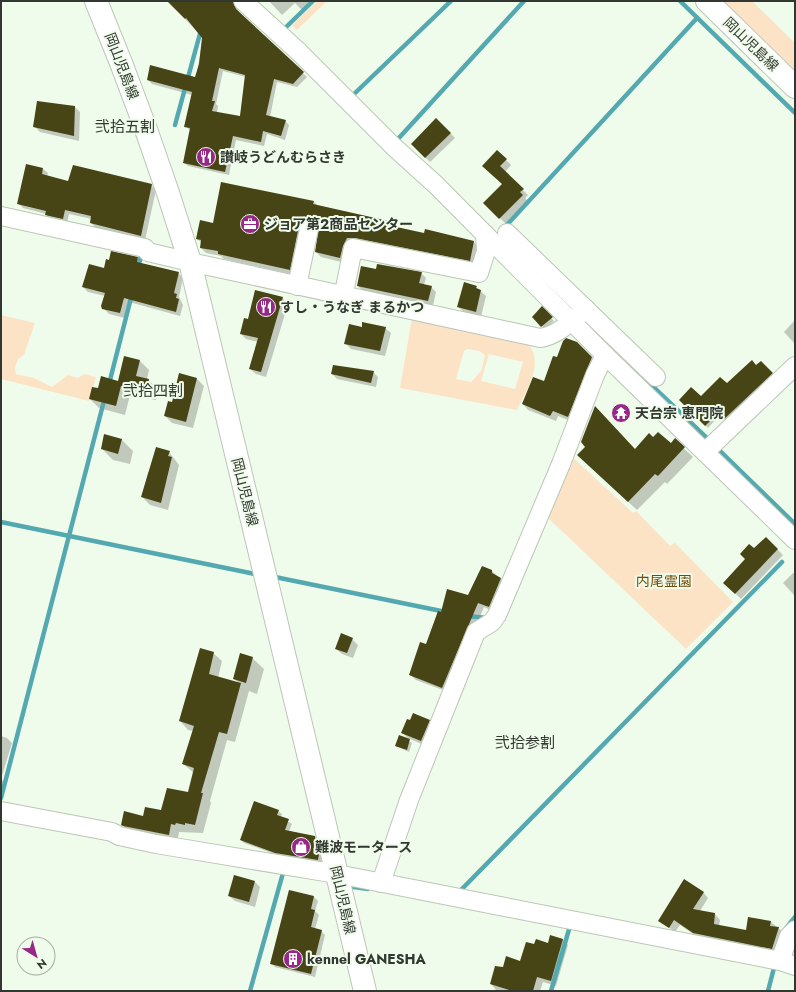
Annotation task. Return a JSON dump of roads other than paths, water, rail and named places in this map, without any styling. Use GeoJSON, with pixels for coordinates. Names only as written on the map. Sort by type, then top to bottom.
{"type":"FeatureCollection","features":[{"type":"Feature","properties":{"kind":"main road","name":"岡山児島線"},"geometry":{"type":"LineString","coordinates":[[96,1],[136,102],[172,202],[190,262],[365,991]]}},
{"type":"Feature","properties":{"kind":"main road","name":"岡山児島線"},"geometry":{"type":"LineString","coordinates":[[707,1],[795,87]]}},
{"type":"Feature","properties":{"kind":"street"},"geometry":{"type":"LineString","coordinates":[[243,1],[299,52],[485,234],[579,315],[656,377]]}},
{"type":"Feature","properties":{"kind":"street"},"geometry":{"type":"LineString","coordinates":[[1,216],[143,248],[148,252],[190,262],[299,280],[540,338],[547,337],[579,315]]}},
{"type":"Feature","properties":{"kind":"street"},"geometry":{"type":"LineString","coordinates":[[299,280],[309,229]]}},
{"type":"Feature","properties":{"kind":"street"},"geometry":{"type":"LineString","coordinates":[[507,232],[579,315],[605,355],[710,447],[795,540]]}},
{"type":"Feature","properties":{"kind":"street"},"geometry":{"type":"LineString","coordinates":[[345,289],[353,248],[479,273],[486,251],[485,234]]}},
{"type":"Feature","properties":{"kind":"street"},"geometry":{"type":"LineString","coordinates":[[381,883],[409,800],[476,632],[492,622],[497,615],[561,464],[595,375],[605,355]]}},
{"type":"Feature","properties":{"kind":"street"},"geometry":{"type":"LineString","coordinates":[[710,447],[795,366]]}},
{"type":"Feature","properties":{"kind":"street"},"geometry":{"type":"LineString","coordinates":[[1,811],[112,832],[119,836],[156,844],[337,874],[787,964],[789,936],[795,930]]}},
{"type":"Feature","properties":{"kind":"waterway"},"geometry":{"type":"LineString","coordinates":[[284,29],[313,1]]}},
{"type":"Feature","properties":{"kind":"waterway"},"geometry":{"type":"LineString","coordinates":[[353,95],[451,1]]}},
{"type":"Feature","properties":{"kind":"waterway"},"geometry":{"type":"LineString","coordinates":[[398,139],[524,1]]}},
{"type":"Feature","properties":{"kind":"waterway"},"geometry":{"type":"LineString","coordinates":[[680,1],[795,113]]}},
{"type":"Feature","properties":{"kind":"waterway"},"geometry":{"type":"LineString","coordinates":[[505,227],[697,18]]}},
{"type":"Feature","properties":{"kind":"waterway"},"geometry":{"type":"LineString","coordinates":[[175,125],[201,30]]}},
{"type":"Feature","properties":{"kind":"waterway"},"geometry":{"type":"LineString","coordinates":[[138,268],[142,252]]}},
{"type":"Feature","properties":{"kind":"waterway"},"geometry":{"type":"LineString","coordinates":[[109,384],[132,294]]}},
{"type":"Feature","properties":{"kind":"waterway"},"geometry":{"type":"LineString","coordinates":[[647,381],[711,442]]}},
{"type":"Feature","properties":{"kind":"waterway"},"geometry":{"type":"LineString","coordinates":[[1,798],[105,397]]}},
{"type":"Feature","properties":{"kind":"waterway"},"geometry":{"type":"LineString","coordinates":[[716,447],[795,524]]}},
{"type":"Feature","properties":{"kind":"waterway"},"geometry":{"type":"LineString","coordinates":[[1,522],[255,574]]}},
{"type":"Feature","properties":{"kind":"waterway"},"geometry":{"type":"LineString","coordinates":[[460,891],[782,562]]}},
{"type":"Feature","properties":{"kind":"waterway"},"geometry":{"type":"LineString","coordinates":[[275,577],[446,612]]}},
{"type":"Feature","properties":{"kind":"waterway"},"geometry":{"type":"LineString","coordinates":[[467,616],[487,618]]}},
{"type":"Feature","properties":{"kind":"waterway"},"geometry":{"type":"LineString","coordinates":[[250,991],[283,873]]}},
{"type":"Feature","properties":{"kind":"waterway"},"geometry":{"type":"LineString","coordinates":[[347,886],[368,889]]}},
{"type":"Feature","properties":{"kind":"waterway"},"geometry":{"type":"LineString","coordinates":[[787,927],[795,917]]}},
{"type":"Feature","properties":{"kind":"waterway"},"geometry":{"type":"LineString","coordinates":[[551,991],[570,926]]}},
{"type":"Feature","properties":{"kind":"waterway"},"geometry":{"type":"LineString","coordinates":[[768,991],[775,964]]}},
{"type":"Feature","properties":{"kind":"place","name":"讃岐うどんむらさき"},"geometry":{"type":"Point","coordinates":[206,157]}},
{"type":"Feature","properties":{"kind":"place","name":"ジョア第2商品センター"},"geometry":{"type":"Point","coordinates":[250,224]}},
{"type":"Feature","properties":{"kind":"place","name":"すし・うなぎ まるかつ"},"geometry":{"type":"Point","coordinates":[266,307]}},
{"type":"Feature","properties":{"kind":"place","name":"天台宗 恵門院"},"geometry":{"type":"Point","coordinates":[621,413]}},
{"type":"Feature","properties":{"kind":"place","name":"難波モータース"},"geometry":{"type":"Point","coordinates":[301,847]}},
{"type":"Feature","properties":{"kind":"place","name":"kennel GANESHA"},"geometry":{"type":"Point","coordinates":[293,959]}},
{"type":"Feature","properties":{"kind":"district","name":"弐拾五割"},"geometry":{"type":"Point","coordinates":[125,127]}},
{"type":"Feature","properties":{"kind":"district","name":"弐拾四割"},"geometry":{"type":"Point","coordinates":[153,391]}},
{"type":"Feature","properties":{"kind":"district","name":"弐拾参割"},"geometry":{"type":"Point","coordinates":[525,743]}},
{"type":"Feature","properties":{"kind":"park label","name":"内尾霊園"},"geometry":{"type":"Point","coordinates":[664,581]}}]}
